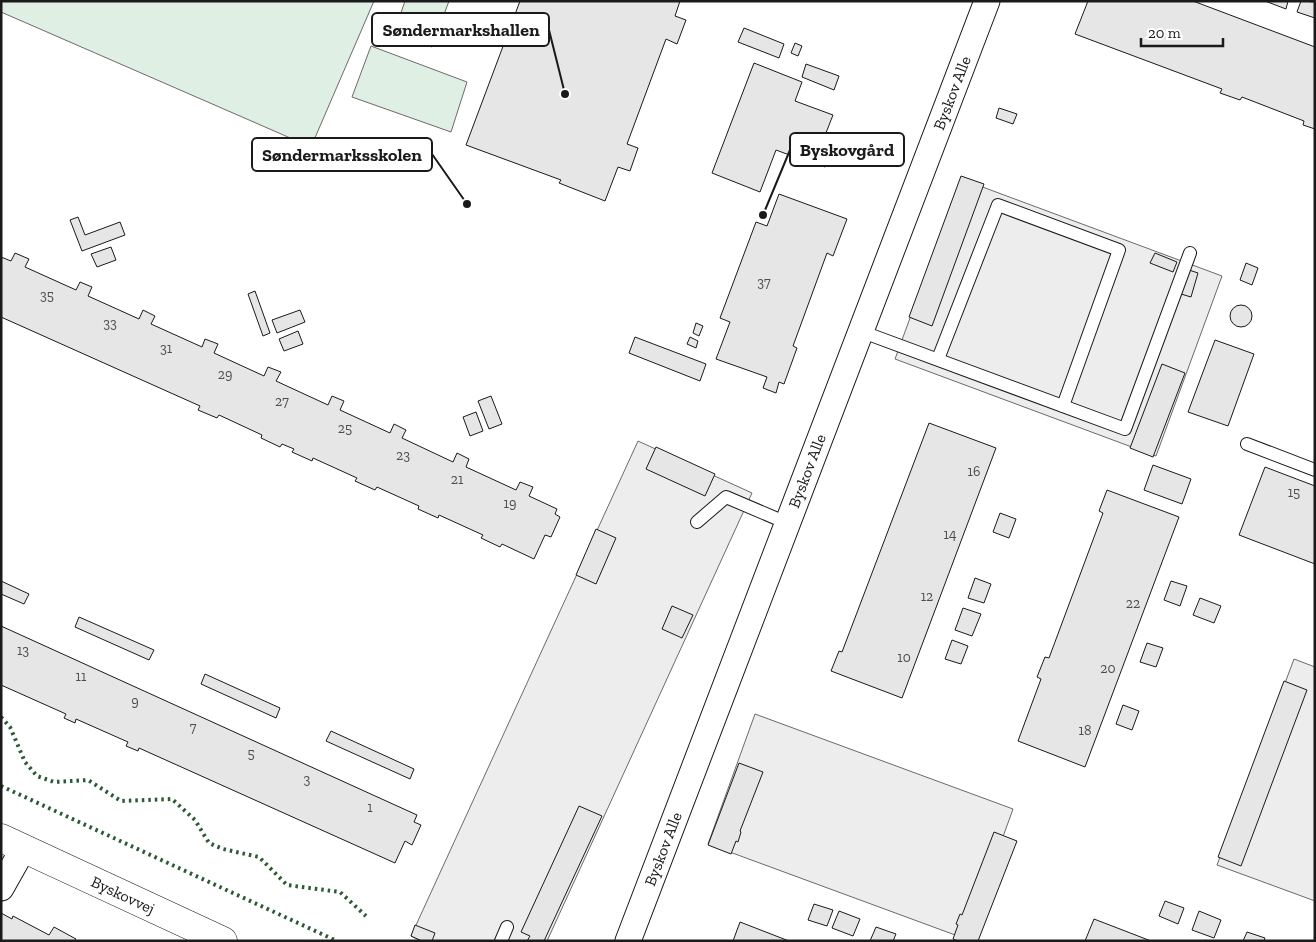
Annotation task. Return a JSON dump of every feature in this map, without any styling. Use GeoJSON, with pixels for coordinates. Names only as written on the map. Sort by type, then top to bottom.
{"type":"FeatureCollection","features":[{"type":"Feature","properties":{"kind":"main road","name":"Byskovvej"},"geometry":{"type":"LineString","coordinates":[[12,844],[223,941]]}},
{"type":"Feature","properties":{"kind":"street","name":"Byskov Alle"},"geometry":{"type":"LineString","coordinates":[[628,941],[987,1]]}},
{"type":"Feature","properties":{"kind":"street","name":"Byskovvej"},"geometry":{"type":"LineString","coordinates":[[1,888],[12,844]]}},
{"type":"Feature","properties":{"kind":"lane"},"geometry":{"type":"LineString","coordinates":[[938,359],[998,204],[1119,250],[1063,406]]}},
{"type":"Feature","properties":{"kind":"lane"},"geometry":{"type":"LineString","coordinates":[[860,331],[1125,430],[1190,253]]}},
{"type":"Feature","properties":{"kind":"lane"},"geometry":{"type":"LineString","coordinates":[[1247,444],[1315,470]]}},
{"type":"Feature","properties":{"kind":"lane"},"geometry":{"type":"LineString","coordinates":[[697,522],[726,497],[787,523]]}},
{"type":"Feature","properties":{"kind":"lane"},"geometry":{"type":"LineString","coordinates":[[501,941],[507,927]]}},
{"type":"Feature","properties":{"kind":"green space"},"geometry":{"type":"Polygon","coordinates":[[[1,1],[374,1],[311,147],[1,12],[1,1]]]}},
{"type":"Feature","properties":{"kind":"green space"},"geometry":{"type":"Polygon","coordinates":[[[405,1],[449,1],[432,47],[394,33],[405,1]]]}},
{"type":"Feature","properties":{"kind":"green space"},"geometry":{"type":"Polygon","coordinates":[[[371,46],[467,82],[451,132],[352,97],[371,46]]]}},
{"type":"Feature","properties":{"kind":"shaded area"},"geometry":{"type":"Polygon","coordinates":[[[961,179],[1222,276],[1156,456],[895,359],[961,179]]]}},
{"type":"Feature","properties":{"kind":"shaded area"},"geometry":{"type":"Polygon","coordinates":[[[638,441],[752,493],[547,941],[421,941],[411,936],[638,441]]]}},
{"type":"Feature","properties":{"kind":"shaded area"},"geometry":{"type":"Polygon","coordinates":[[[1294,659],[1315,667],[1315,901],[1217,865],[1294,659]]]}},
{"type":"Feature","properties":{"kind":"shaded area"},"geometry":{"type":"Polygon","coordinates":[[[755,714],[1013,809],[966,939],[708,844],[755,714]]]}},
{"type":"Feature","properties":{"kind":"building"},"geometry":{"type":"Polygon","coordinates":[[[520,1],[680,1],[675,16],[686,20],[677,44],[666,39],[627,144],[638,148],[630,171],[618,167],[605,201],[559,183],[561,180],[466,145],[520,1]]]}},
{"type":"Feature","properties":{"kind":"building"},"geometry":{"type":"Polygon","coordinates":[[[1088,1],[1193,1],[1315,47],[1315,129],[1303,125],[1304,121],[1242,97],[1240,100],[1220,93],[1222,89],[1075,34],[1088,1]]]}},
{"type":"Feature","properties":{"kind":"building"},"geometry":{"type":"Polygon","coordinates":[[[1265,1],[1288,1],[1286,9],[1265,1]]]}},
{"type":"Feature","properties":{"kind":"building"},"geometry":{"type":"Polygon","coordinates":[[[1301,1],[1315,2],[1315,18],[1297,12],[1301,1]]]}},
{"type":"Feature","properties":{"kind":"building"},"geometry":{"type":"Polygon","coordinates":[[[744,28],[784,44],[779,58],[738,42],[744,28]]]}},
{"type":"Feature","properties":{"kind":"building"},"geometry":{"type":"Polygon","coordinates":[[[795,43],[802,46],[798,56],[791,53],[795,43]]]}},
{"type":"Feature","properties":{"kind":"building"},"geometry":{"type":"Polygon","coordinates":[[[754,63],[802,82],[795,101],[833,115],[822,143],[832,148],[825,167],[776,150],[760,192],[712,173],[754,63]]]}},
{"type":"Feature","properties":{"kind":"building"},"geometry":{"type":"Polygon","coordinates":[[[806,64],[839,76],[834,90],[802,77],[806,64]]]}},
{"type":"Feature","properties":{"kind":"building"},"geometry":{"type":"Polygon","coordinates":[[[999,108],[1017,114],[1013,124],[996,118],[999,108]]]}},
{"type":"Feature","properties":{"kind":"building"},"geometry":{"type":"Polygon","coordinates":[[[961,176],[984,184],[932,326],[909,317],[961,176]]]}},
{"type":"Feature","properties":{"kind":"building"},"geometry":{"type":"Polygon","coordinates":[[[779,194],[847,219],[833,256],[827,253],[793,346],[797,348],[784,384],[779,382],[776,393],[763,388],[767,377],[716,359],[730,322],[720,318],[756,222],[767,226],[779,194]]]}},
{"type":"Feature","properties":{"kind":"building"},"geometry":{"type":"Polygon","coordinates":[[[78,217],[85,235],[120,222],[125,235],[82,251],[70,220],[78,217]]]}},
{"type":"Feature","properties":{"kind":"building"},"geometry":{"type":"Polygon","coordinates":[[[111,247],[116,260],[97,267],[91,254],[111,247]]]}},
{"type":"Feature","properties":{"kind":"building"},"geometry":{"type":"Polygon","coordinates":[[[15,253],[29,259],[25,267],[76,290],[80,282],[92,287],[88,296],[139,319],[143,310],[155,316],[151,324],[202,347],[205,339],[218,344],[214,353],[264,376],[268,367],[281,372],[276,381],[328,405],[332,396],[344,401],[340,410],[390,433],[394,424],[406,430],[402,438],[453,462],[457,453],[469,459],[466,467],[516,490],[520,482],[533,487],[529,496],[557,509],[555,514],[560,517],[551,537],[545,535],[534,559],[502,544],[500,547],[481,538],[483,535],[439,515],[438,518],[418,509],[419,506],[377,487],[375,490],[355,481],[357,478],[313,458],[312,461],[292,452],[294,449],[282,444],[280,447],[261,438],[262,435],[219,415],[217,418],[198,410],[200,406],[1,317],[1,257],[11,261],[15,253]]]}},
{"type":"Feature","properties":{"kind":"building"},"geometry":{"type":"Polygon","coordinates":[[[1155,253],[1177,262],[1173,272],[1150,263],[1155,253]]]}},
{"type":"Feature","properties":{"kind":"building"},"geometry":{"type":"Polygon","coordinates":[[[1246,263],[1258,268],[1252,285],[1240,280],[1246,263]]]}},
{"type":"Feature","properties":{"kind":"building"},"geometry":{"type":"Polygon","coordinates":[[[1189,270],[1198,273],[1191,297],[1181,294],[1189,270]]]}},
{"type":"Feature","properties":{"kind":"building"},"geometry":{"type":"Polygon","coordinates":[[[255,291],[270,333],[263,336],[248,294],[255,291]]]}},
{"type":"Feature","properties":{"kind":"building"},"geometry":{"type":"Polygon","coordinates":[[[1241,305],[1249,308],[1252,316],[1249,324],[1241,327],[1233,324],[1230,316],[1233,308],[1241,305]]]}},
{"type":"Feature","properties":{"kind":"building"},"geometry":{"type":"Polygon","coordinates":[[[300,310],[305,322],[277,333],[272,320],[300,310]]]}},
{"type":"Feature","properties":{"kind":"building"},"geometry":{"type":"Polygon","coordinates":[[[696,323],[703,326],[699,336],[693,333],[696,323]]]}},
{"type":"Feature","properties":{"kind":"building"},"geometry":{"type":"Polygon","coordinates":[[[298,331],[303,344],[284,351],[279,339],[298,331]]]}},
{"type":"Feature","properties":{"kind":"building"},"geometry":{"type":"Polygon","coordinates":[[[635,337],[706,364],[700,381],[629,353],[635,337]]]}},
{"type":"Feature","properties":{"kind":"building"},"geometry":{"type":"Polygon","coordinates":[[[690,337],[698,341],[696,348],[687,344],[690,337]]]}},
{"type":"Feature","properties":{"kind":"building"},"geometry":{"type":"Polygon","coordinates":[[[1215,340],[1254,354],[1228,426],[1188,412],[1215,340]]]}},
{"type":"Feature","properties":{"kind":"building"},"geometry":{"type":"Polygon","coordinates":[[[1162,364],[1185,373],[1153,457],[1130,448],[1162,364]]]}},
{"type":"Feature","properties":{"kind":"building"},"geometry":{"type":"Polygon","coordinates":[[[491,396],[502,424],[489,429],[478,401],[491,396]]]}},
{"type":"Feature","properties":{"kind":"building"},"geometry":{"type":"Polygon","coordinates":[[[476,412],[483,431],[470,436],[463,417],[476,412]]]}},
{"type":"Feature","properties":{"kind":"building"},"geometry":{"type":"Polygon","coordinates":[[[929,423],[996,448],[902,698],[831,671],[839,651],[842,652],[929,423]]]}},
{"type":"Feature","properties":{"kind":"building"},"geometry":{"type":"Polygon","coordinates":[[[656,447],[715,474],[705,496],[646,469],[656,447]]]}},
{"type":"Feature","properties":{"kind":"building"},"geometry":{"type":"Polygon","coordinates":[[[1153,465],[1191,479],[1182,504],[1144,490],[1153,465]]]}},
{"type":"Feature","properties":{"kind":"building"},"geometry":{"type":"Polygon","coordinates":[[[1265,467],[1315,486],[1315,564],[1239,535],[1265,467]]]}},
{"type":"Feature","properties":{"kind":"building"},"geometry":{"type":"Polygon","coordinates":[[[1107,490],[1179,517],[1085,767],[1018,741],[1041,679],[1037,677],[1045,657],[1049,658],[1103,513],[1099,511],[1107,490]]]}},
{"type":"Feature","properties":{"kind":"building"},"geometry":{"type":"Polygon","coordinates":[[[1000,513],[1016,519],[1009,538],[993,532],[1000,513]]]}},
{"type":"Feature","properties":{"kind":"building"},"geometry":{"type":"Polygon","coordinates":[[[596,529],[616,538],[596,584],[576,575],[596,529]]]}},
{"type":"Feature","properties":{"kind":"building"},"geometry":{"type":"Polygon","coordinates":[[[975,578],[991,584],[984,603],[968,598],[975,578]]]}},
{"type":"Feature","properties":{"kind":"building"},"geometry":{"type":"Polygon","coordinates":[[[1,581],[29,594],[24,604],[1,594],[1,581]]]}},
{"type":"Feature","properties":{"kind":"building"},"geometry":{"type":"Polygon","coordinates":[[[1171,581],[1187,586],[1180,606],[1164,600],[1171,581]]]}},
{"type":"Feature","properties":{"kind":"building"},"geometry":{"type":"Polygon","coordinates":[[[1200,598],[1221,606],[1214,623],[1193,615],[1200,598]]]}},
{"type":"Feature","properties":{"kind":"building"},"geometry":{"type":"Polygon","coordinates":[[[672,606],[693,615],[682,638],[662,629],[672,606]]]}},
{"type":"Feature","properties":{"kind":"building"},"geometry":{"type":"Polygon","coordinates":[[[963,608],[981,614],[972,636],[955,630],[963,608]]]}},
{"type":"Feature","properties":{"kind":"building"},"geometry":{"type":"Polygon","coordinates":[[[79,617],[154,650],[149,660],[75,627],[79,617]]]}},
{"type":"Feature","properties":{"kind":"building"},"geometry":{"type":"Polygon","coordinates":[[[1,626],[417,815],[414,822],[421,825],[412,845],[405,841],[395,863],[139,748],[138,751],[126,746],[128,742],[76,719],[75,723],[64,718],[66,714],[1,685],[1,626]]]}},
{"type":"Feature","properties":{"kind":"building"},"geometry":{"type":"Polygon","coordinates":[[[952,640],[968,646],[961,664],[945,659],[952,640]]]}},
{"type":"Feature","properties":{"kind":"building"},"geometry":{"type":"Polygon","coordinates":[[[1147,643],[1163,648],[1156,667],[1140,662],[1147,643]]]}},
{"type":"Feature","properties":{"kind":"building"},"geometry":{"type":"Polygon","coordinates":[[[205,674],[280,708],[276,718],[201,684],[205,674]]]}},
{"type":"Feature","properties":{"kind":"building"},"geometry":{"type":"Polygon","coordinates":[[[1284,681],[1307,690],[1241,866],[1218,857],[1284,681]]]}},
{"type":"Feature","properties":{"kind":"building"},"geometry":{"type":"Polygon","coordinates":[[[1123,705],[1139,711],[1132,730],[1116,724],[1123,705]]]}},
{"type":"Feature","properties":{"kind":"building"},"geometry":{"type":"Polygon","coordinates":[[[331,731],[414,769],[410,779],[326,741],[331,731]]]}},
{"type":"Feature","properties":{"kind":"building"},"geometry":{"type":"Polygon","coordinates":[[[739,763],[763,772],[740,831],[738,842],[736,841],[731,854],[708,845],[739,763]]]}},
{"type":"Feature","properties":{"kind":"building"},"geometry":{"type":"Polygon","coordinates":[[[579,806],[602,816],[544,941],[527,941],[530,936],[521,932],[579,806]]]}},
{"type":"Feature","properties":{"kind":"building"},"geometry":{"type":"Polygon","coordinates":[[[994,832],[1017,841],[978,941],[958,941],[953,939],[958,925],[956,924],[960,914],[962,915],[994,832]]]}},
{"type":"Feature","properties":{"kind":"building"},"geometry":{"type":"Polygon","coordinates":[[[1165,901],[1184,908],[1178,924],[1159,916],[1165,901]]]}},
{"type":"Feature","properties":{"kind":"building"},"geometry":{"type":"Polygon","coordinates":[[[814,904],[833,910],[827,926],[808,920],[814,904]]]}},
{"type":"Feature","properties":{"kind":"building"},"geometry":{"type":"Polygon","coordinates":[[[839,911],[860,919],[853,936],[832,928],[839,911]]]}},
{"type":"Feature","properties":{"kind":"building"},"geometry":{"type":"Polygon","coordinates":[[[1199,911],[1221,920],[1214,938],[1192,930],[1199,911]]]}},
{"type":"Feature","properties":{"kind":"building"},"geometry":{"type":"Polygon","coordinates":[[[1,913],[12,919],[13,916],[49,935],[54,927],[76,939],[74,941],[1,941],[1,913]]]}},
{"type":"Feature","properties":{"kind":"building"},"geometry":{"type":"Polygon","coordinates":[[[1094,919],[1151,941],[1085,941],[1094,919]]]}},
{"type":"Feature","properties":{"kind":"building"},"geometry":{"type":"Polygon","coordinates":[[[740,922],[789,941],[733,941],[740,922]]]}},
{"type":"Feature","properties":{"kind":"building"},"geometry":{"type":"Polygon","coordinates":[[[415,925],[435,933],[432,941],[422,941],[411,936],[415,925]]]}},
{"type":"Feature","properties":{"kind":"building"},"geometry":{"type":"Polygon","coordinates":[[[876,927],[896,934],[893,941],[870,941],[876,927]]]}},
{"type":"Feature","properties":{"kind":"building"},"geometry":{"type":"Polygon","coordinates":[[[1247,932],[1265,938],[1264,941],[1243,941],[1247,932]]]}},
{"type":"Feature","properties":{"kind":"hedge"},"geometry":{"type":"LineString","coordinates":[[1,717],[10,727],[25,762],[37,776],[54,782],[88,780],[121,801],[172,799],[195,820],[209,843],[223,849],[259,857],[287,885],[340,892],[366,916]]}},
{"type":"Feature","properties":{"kind":"hedge"},"geometry":{"type":"LineString","coordinates":[[1,786],[337,941]]}},
{"type":"Feature","properties":{"kind":"place","name":"Søndermarkshallen"},"geometry":{"type":"Point","coordinates":[565,94]}},
{"type":"Feature","properties":{"kind":"place","name":"Søndermarksskolen"},"geometry":{"type":"Point","coordinates":[467,204]}},
{"type":"Feature","properties":{"kind":"place","name":"Byskovgård"},"geometry":{"type":"Point","coordinates":[763,215]}}]}
